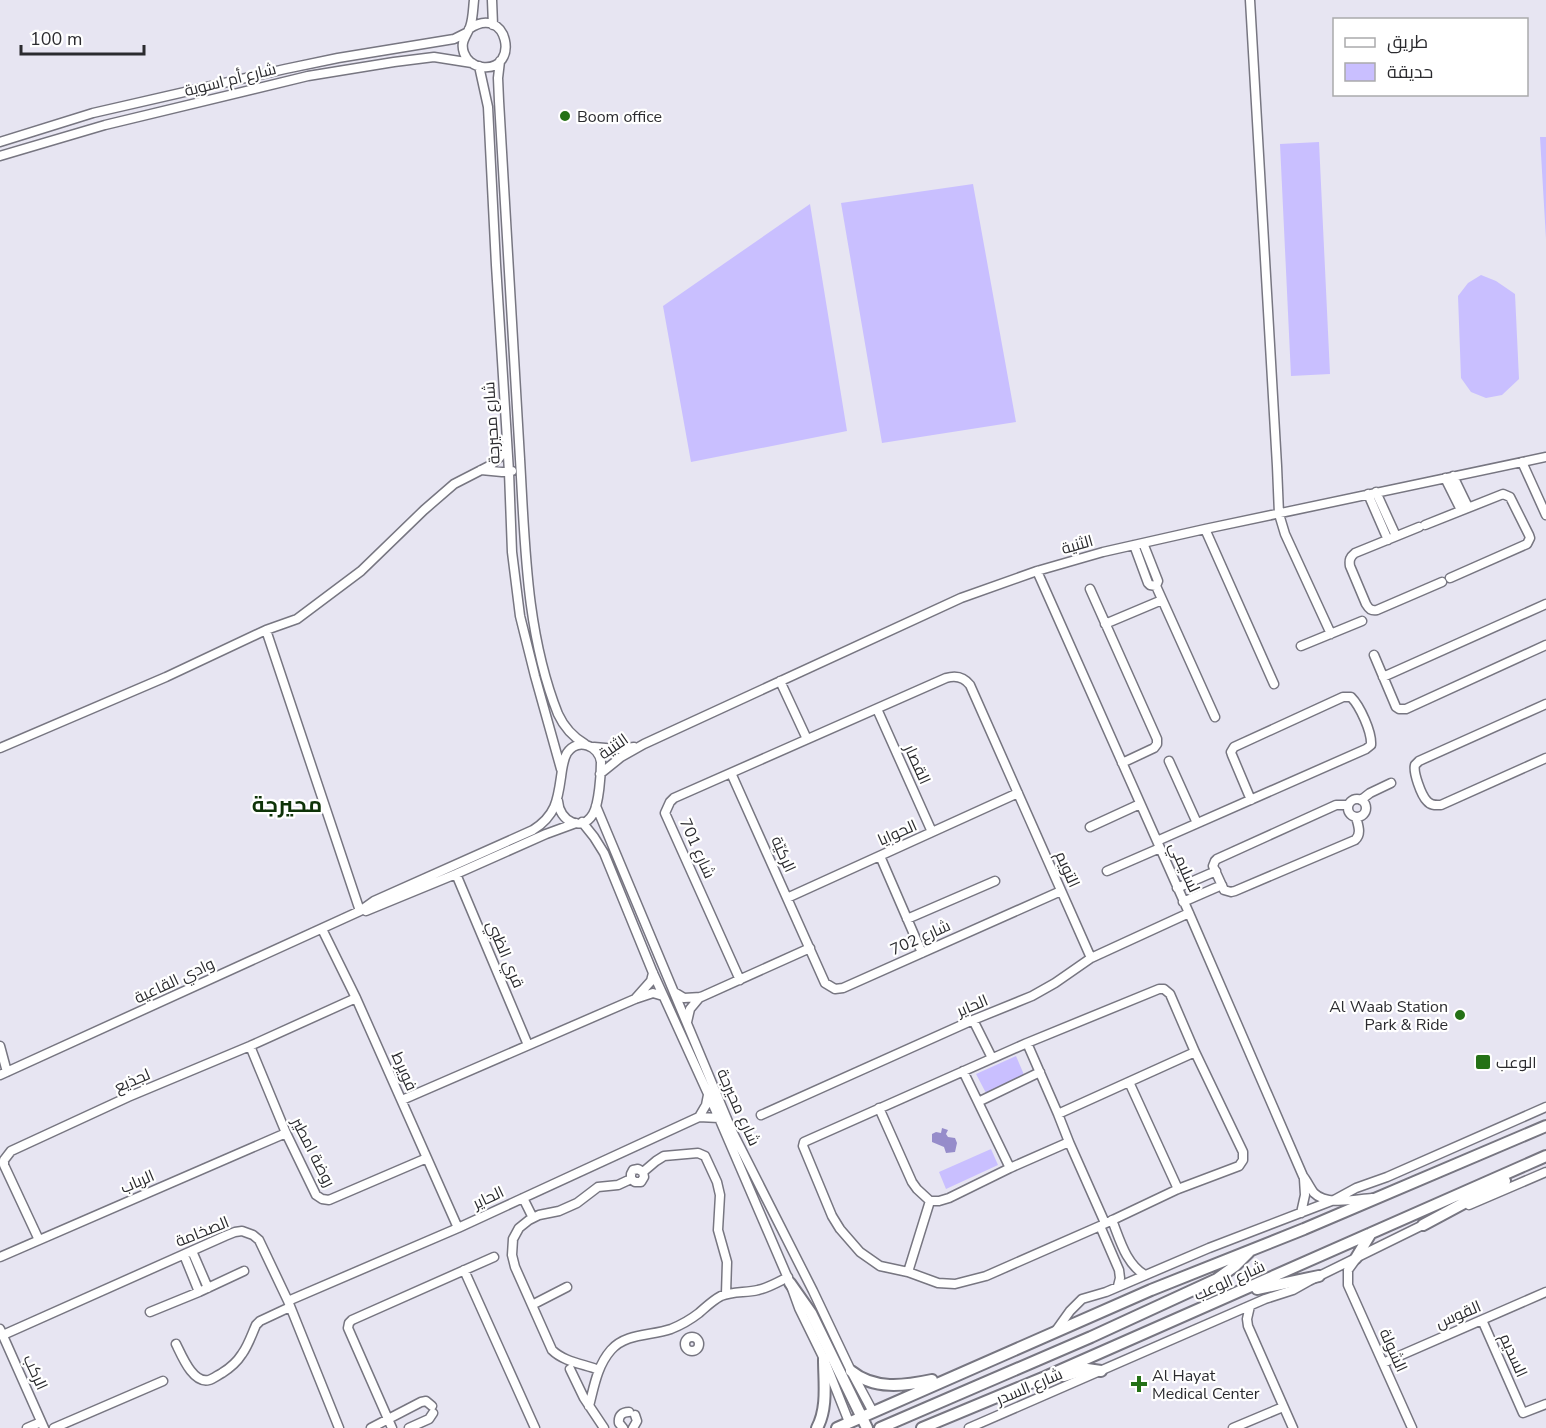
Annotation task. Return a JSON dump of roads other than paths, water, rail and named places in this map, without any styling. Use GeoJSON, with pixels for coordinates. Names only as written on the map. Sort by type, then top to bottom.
{"type":"FeatureCollection","features":[{"type":"Feature","properties":{"kind":"main road","name":"شارع الوعب"},"geometry":{"type":"LineString","coordinates":[[837,1428],[866,1425],[873,1412],[956,1375],[1151,1290],[1304,1229],[1546,1126]]}},
{"type":"Feature","properties":{"kind":"main road"},"geometry":{"type":"LineString","coordinates":[[1423,1225],[1546,1157]]}},
{"type":"Feature","properties":{"kind":"main road","name":"شارع الوعب"},"geometry":{"type":"LineString","coordinates":[[922,1428],[1046,1377],[1546,1157]]}},
{"type":"Feature","properties":{"kind":"main road"},"geometry":{"type":"LineString","coordinates":[[1356,1258],[1372,1232]]}},
{"type":"Feature","properties":{"kind":"main road"},"geometry":{"type":"LineString","coordinates":[[873,1412],[880,1428],[1217,1279],[1251,1250]]}},
{"type":"Feature","properties":{"kind":"main road"},"geometry":{"type":"LineString","coordinates":[[1233,1294],[1319,1276]]}},
{"type":"Feature","properties":{"kind":"main road"},"geometry":{"type":"LineString","coordinates":[[789,1280],[811,1313],[866,1425]]}},
{"type":"Feature","properties":{"kind":"main road"},"geometry":{"type":"LineString","coordinates":[[817,1428],[822,1420],[824,1404],[824,1359]]}},
{"type":"Feature","properties":{"kind":"main road"},"geometry":{"type":"LineString","coordinates":[[1046,1377],[1060,1377],[1087,1369],[1101,1371]]}},
{"type":"Feature","properties":{"kind":"main road"},"geometry":{"type":"LineString","coordinates":[[851,1371],[868,1382],[896,1385],[913,1384],[956,1375]]}},
{"type":"Feature","properties":{"kind":"main road"},"geometry":{"type":"LineString","coordinates":[[938,1428],[947,1418]]}},
{"type":"Feature","properties":{"kind":"street"},"geometry":{"type":"LineString","coordinates":[[468,31],[480,24],[493,25],[499,29],[506,41],[504,55],[500,61],[486,67],[475,65],[466,58],[463,52],[462,45],[468,31],[474,0]]}},
{"type":"Feature","properties":{"kind":"street"},"geometry":{"type":"LineString","coordinates":[[492,0],[493,25]]}},
{"type":"Feature","properties":{"kind":"street"},"geometry":{"type":"LineString","coordinates":[[1250,0],[1279,514],[1285,534],[1331,634]]}},
{"type":"Feature","properties":{"kind":"street","name":"شارع أم اسوية"},"geometry":{"type":"LineString","coordinates":[[0,141],[104,110],[338,58],[454,39],[468,31]]}},
{"type":"Feature","properties":{"kind":"street","name":"شارع أم اسوية"},"geometry":{"type":"LineString","coordinates":[[0,156],[105,125],[309,76],[434,57],[475,65]]}},
{"type":"Feature","properties":{"kind":"street","name":"شارع محيرجة"},"geometry":{"type":"LineString","coordinates":[[500,61],[499,101],[531,607],[539,649],[558,715],[569,732],[588,745]]}},
{"type":"Feature","properties":{"kind":"street","name":"شارع محيرجة"},"geometry":{"type":"LineString","coordinates":[[475,65],[488,107],[512,552],[520,616],[562,774]]}},
{"type":"Feature","properties":{"kind":"street"},"geometry":{"type":"LineString","coordinates":[[0,748],[266,630],[297,619],[361,571],[454,484],[491,465],[508,445]]}},
{"type":"Feature","properties":{"kind":"street","name":"الثنية"},"geometry":{"type":"LineString","coordinates":[[600,774],[621,757],[644,744],[961,598],[1037,571],[1138,544],[1546,457]]}},
{"type":"Feature","properties":{"kind":"street"},"geometry":{"type":"LineString","coordinates":[[1522,462],[1546,515]]}},
{"type":"Feature","properties":{"kind":"street"},"geometry":{"type":"LineString","coordinates":[[480,470],[521,471]]}},
{"type":"Feature","properties":{"kind":"street"},"geometry":{"type":"LineString","coordinates":[[1449,477],[1465,509]]}},
{"type":"Feature","properties":{"kind":"street"},"geometry":{"type":"LineString","coordinates":[[1372,493],[1392,538]]}},
{"type":"Feature","properties":{"kind":"street"},"geometry":{"type":"LineString","coordinates":[[1499,495],[1507,495],[1528,535],[1529,542],[1377,610],[1368,608],[1349,561],[1351,556],[1465,509],[1499,495]]}},
{"type":"Feature","properties":{"kind":"street"},"geometry":{"type":"LineString","coordinates":[[1205,529],[1274,684]]}},
{"type":"Feature","properties":{"kind":"street"},"geometry":{"type":"LineString","coordinates":[[1138,544],[1148,583],[1156,586],[1215,717]]}},
{"type":"Feature","properties":{"kind":"street","name":"لسليمي"},"geometry":{"type":"LineString","coordinates":[[1037,571],[1303,1176],[1316,1195],[1323,1199],[1334,1200]]}},
{"type":"Feature","properties":{"kind":"street"},"geometry":{"type":"LineString","coordinates":[[1090,590],[1157,739],[1154,748],[1122,763]]}},
{"type":"Feature","properties":{"kind":"street"},"geometry":{"type":"LineString","coordinates":[[1105,624],[1162,600]]}},
{"type":"Feature","properties":{"kind":"street"},"geometry":{"type":"LineString","coordinates":[[1383,677],[1546,604]]}},
{"type":"Feature","properties":{"kind":"street"},"geometry":{"type":"LineString","coordinates":[[1301,646],[1362,621]]}},
{"type":"Feature","properties":{"kind":"street"},"geometry":{"type":"LineString","coordinates":[[266,630],[360,911]]}},
{"type":"Feature","properties":{"kind":"street"},"geometry":{"type":"LineString","coordinates":[[1374,655],[1396,707],[1406,709],[1546,645]]}},
{"type":"Feature","properties":{"kind":"street","name":"شارع 701"},"geometry":{"type":"LineString","coordinates":[[740,980],[665,813],[668,804],[674,798],[950,677],[957,676],[969,685],[1018,793]]}},
{"type":"Feature","properties":{"kind":"street"},"geometry":{"type":"LineString","coordinates":[[780,681],[807,739]]}},
{"type":"Feature","properties":{"kind":"street"},"geometry":{"type":"LineString","coordinates":[[1107,871],[1197,823],[1251,800],[1366,749],[1371,745],[1371,738],[1356,702],[1351,697],[1343,697],[1234,747],[1232,755],[1251,800]]}},
{"type":"Feature","properties":{"kind":"street"},"geometry":{"type":"LineString","coordinates":[[1546,704],[1419,761],[1414,765],[1413,772],[1426,801],[1433,805],[1441,804],[1546,758]]}},
{"type":"Feature","properties":{"kind":"street","name":"القصار"},"geometry":{"type":"LineString","coordinates":[[877,709],[932,832]]}},
{"type":"Feature","properties":{"kind":"street","name":"الثنية"},"geometry":{"type":"LineString","coordinates":[[588,745],[617,749],[644,744]]}},
{"type":"Feature","properties":{"kind":"street"},"geometry":{"type":"LineString","coordinates":[[558,801],[566,754],[578,745],[588,745],[601,757],[600,774],[596,806],[592,816],[579,823]]}},
{"type":"Feature","properties":{"kind":"street"},"geometry":{"type":"LineString","coordinates":[[1169,761],[1197,823]]}},
{"type":"Feature","properties":{"kind":"street","name":"الركيّة"},"geometry":{"type":"LineString","coordinates":[[731,773],[810,948]]}},
{"type":"Feature","properties":{"kind":"street"},"geometry":{"type":"LineString","coordinates":[[1348,805],[1336,805],[1217,859],[1213,864],[1224,890],[1235,891],[1351,842],[1358,837],[1359,832],[1356,817],[1348,811],[1348,805],[1352,800],[1362,800],[1390,783]]}},
{"type":"Feature","properties":{"kind":"street","name":"الحوايا"},"geometry":{"type":"LineString","coordinates":[[787,898],[1018,793]]}},
{"type":"Feature","properties":{"kind":"street","name":"التويم"},"geometry":{"type":"LineString","coordinates":[[1018,793],[1091,958]]}},
{"type":"Feature","properties":{"kind":"street"},"geometry":{"type":"LineString","coordinates":[[1356,817],[1362,816],[1366,811],[1362,800]]}},
{"type":"Feature","properties":{"kind":"street","name":"شارع محيرجة"},"geometry":{"type":"LineString","coordinates":[[558,801],[558,808],[564,819],[579,823],[594,837],[604,853],[653,973],[719,1118],[799,1308],[824,1359],[850,1425]]}},
{"type":"Feature","properties":{"kind":"street","name":"وادي القاعية"},"geometry":{"type":"LineString","coordinates":[[3,1074],[533,830],[550,815],[558,801]]}},
{"type":"Feature","properties":{"kind":"street"},"geometry":{"type":"LineString","coordinates":[[1090,827],[1140,804]]}},
{"type":"Feature","properties":{"kind":"street","name":"شارع محيرجة"},"geometry":{"type":"LineString","coordinates":[[596,806],[732,1131],[873,1412]]}},
{"type":"Feature","properties":{"kind":"street","name":"وادي القاعية"},"geometry":{"type":"LineString","coordinates":[[360,911],[372,909],[546,834],[579,823]]}},
{"type":"Feature","properties":{"kind":"street"},"geometry":{"type":"LineString","coordinates":[[880,856],[922,953]]}},
{"type":"Feature","properties":{"kind":"street"},"geometry":{"type":"LineString","coordinates":[[1177,888],[1215,871]]}},
{"type":"Feature","properties":{"kind":"street","name":"قري الظبي"},"geometry":{"type":"LineString","coordinates":[[456,874],[528,1046]]}},
{"type":"Feature","properties":{"kind":"street"},"geometry":{"type":"LineString","coordinates":[[907,920],[995,881]]}},
{"type":"Feature","properties":{"kind":"street"},"geometry":{"type":"LineString","coordinates":[[1183,902],[1222,885]]}},
{"type":"Feature","properties":{"kind":"street","name":"شارع 702"},"geometry":{"type":"LineString","coordinates":[[810,948],[825,983],[835,989],[843,988],[1061,891]]}},
{"type":"Feature","properties":{"kind":"street","name":"الحاير"},"geometry":{"type":"LineString","coordinates":[[761,1115],[1032,996],[1091,958],[1189,913]]}},
{"type":"Feature","properties":{"kind":"street","name":"فويرط"},"geometry":{"type":"LineString","coordinates":[[322,929],[356,998],[458,1228]]}},
{"type":"Feature","properties":{"kind":"street"},"geometry":{"type":"LineString","coordinates":[[674,992],[688,998],[701,997],[810,948]]}},
{"type":"Feature","properties":{"kind":"street"},"geometry":{"type":"LineString","coordinates":[[635,999],[651,981],[653,973]]}},
{"type":"Feature","properties":{"kind":"street"},"geometry":{"type":"LineString","coordinates":[[1162,989],[1168,991],[1243,1156],[1242,1163],[1178,1189],[973,1281],[955,1284],[938,1283],[908,1272],[880,1266],[860,1252],[832,1216],[803,1146],[804,1142],[992,1058],[1162,989]]}},
{"type":"Feature","properties":{"kind":"street"},"geometry":{"type":"LineString","coordinates":[[402,1100],[635,999],[653,993],[663,996]]}},
{"type":"Feature","properties":{"kind":"street"},"geometry":{"type":"LineString","coordinates":[[687,1024],[690,1009],[701,997]]}},
{"type":"Feature","properties":{"kind":"street","name":"لجذيع"},"geometry":{"type":"LineString","coordinates":[[39,1240],[4,1165],[2,1158],[11,1151],[128,1097],[250,1046],[356,998]]}},
{"type":"Feature","properties":{"kind":"street"},"geometry":{"type":"LineString","coordinates":[[973,1020],[992,1058]]}},
{"type":"Feature","properties":{"kind":"street"},"geometry":{"type":"LineString","coordinates":[[1027,1043],[1106,1223],[1130,1261],[1145,1275]]}},
{"type":"Feature","properties":{"kind":"street"},"geometry":{"type":"LineString","coordinates":[[0,1046],[3,1074]]}},
{"type":"Feature","properties":{"kind":"street","name":"روضة امطير"},"geometry":{"type":"LineString","coordinates":[[250,1046],[286,1133],[316,1195],[322,1199],[329,1200],[427,1158]]}},
{"type":"Feature","properties":{"kind":"street"},"geometry":{"type":"LineString","coordinates":[[1058,1114],[1195,1052]]}},
{"type":"Feature","properties":{"kind":"street"},"geometry":{"type":"LineString","coordinates":[[963,1071],[1010,1168]]}},
{"type":"Feature","properties":{"kind":"street"},"geometry":{"type":"LineString","coordinates":[[978,1102],[1040,1072]]}},
{"type":"Feature","properties":{"kind":"street"},"geometry":{"type":"LineString","coordinates":[[1129,1082],[1178,1189]]}},
{"type":"Feature","properties":{"kind":"street"},"geometry":{"type":"LineString","coordinates":[[699,1117],[706,1105],[708,1095]]}},
{"type":"Feature","properties":{"kind":"street","name":"شارع الوعب"},"geometry":{"type":"LineString","coordinates":[[1052,1334],[1077,1303],[1087,1297],[1106,1292],[1231,1239],[1334,1200],[1356,1188],[1381,1180],[1546,1107]]}},
{"type":"Feature","properties":{"kind":"street"},"geometry":{"type":"LineString","coordinates":[[879,1108],[912,1182],[930,1201],[939,1201],[949,1197],[1069,1142]]}},
{"type":"Feature","properties":{"kind":"street","name":"الحاير"},"geometry":{"type":"LineString","coordinates":[[176,1344],[190,1370],[200,1378],[209,1380],[235,1363],[244,1352],[260,1321],[289,1304],[699,1117],[719,1118]]}},
{"type":"Feature","properties":{"kind":"street","name":"الرباب"},"geometry":{"type":"LineString","coordinates":[[0,1257],[286,1133]]}},
{"type":"Feature","properties":{"kind":"street"},"geometry":{"type":"LineString","coordinates":[[599,1370],[566,1360],[555,1354],[547,1342],[515,1267],[511,1250],[513,1239],[519,1228],[533,1218],[577,1203],[598,1187],[618,1185],[632,1179],[641,1182],[644,1177],[643,1172],[664,1156],[698,1153],[705,1156],[717,1182],[720,1195],[718,1230],[727,1262],[726,1294]]}},
{"type":"Feature","properties":{"kind":"street","name":"شارع الوعب"},"geometry":{"type":"LineString","coordinates":[[1101,1371],[1274,1295],[1293,1290],[1423,1225],[1546,1172]]}},
{"type":"Feature","properties":{"kind":"street","name":"لسليمي"},"geometry":{"type":"LineString","coordinates":[[1301,1213],[1305,1195],[1303,1176]]}},
{"type":"Feature","properties":{"kind":"street"},"geometry":{"type":"LineString","coordinates":[[1334,1200],[1378,1197]]}},
{"type":"Feature","properties":{"kind":"street"},"geometry":{"type":"LineString","coordinates":[[523,1198],[533,1218]]}},
{"type":"Feature","properties":{"kind":"street"},"geometry":{"type":"LineString","coordinates":[[908,1272],[930,1201]]}},
{"type":"Feature","properties":{"kind":"street"},"geometry":{"type":"LineString","coordinates":[[1106,1223],[1118,1267],[1120,1278],[1118,1286]]}},
{"type":"Feature","properties":{"kind":"street","name":"الصخامة"},"geometry":{"type":"LineString","coordinates":[[1,1332],[235,1232],[253,1235],[259,1240],[289,1304],[339,1428]]}},
{"type":"Feature","properties":{"kind":"street"},"geometry":{"type":"LineString","coordinates":[[188,1253],[208,1288]]}},
{"type":"Feature","properties":{"kind":"street"},"geometry":{"type":"LineString","coordinates":[[188,1253],[199,1292]]}},
{"type":"Feature","properties":{"kind":"street"},"geometry":{"type":"LineString","coordinates":[[390,1424],[348,1328],[349,1323],[494,1257]]}},
{"type":"Feature","properties":{"kind":"street"},"geometry":{"type":"LineString","coordinates":[[1348,1285],[1348,1270],[1356,1258]]}},
{"type":"Feature","properties":{"kind":"street"},"geometry":{"type":"LineString","coordinates":[[464,1270],[535,1428]]}},
{"type":"Feature","properties":{"kind":"street"},"geometry":{"type":"LineString","coordinates":[[150,1312],[244,1272]]}},
{"type":"Feature","properties":{"kind":"street"},"geometry":{"type":"LineString","coordinates":[[1319,1276],[1335,1275],[1348,1285]]}},
{"type":"Feature","properties":{"kind":"street"},"geometry":{"type":"LineString","coordinates":[[589,1406],[599,1370],[611,1350],[621,1341],[664,1331],[687,1321],[726,1294],[759,1290],[789,1280]]}},
{"type":"Feature","properties":{"kind":"street","name":"الشولة"},"geometry":{"type":"LineString","coordinates":[[1348,1285],[1412,1428]]}},
{"type":"Feature","properties":{"kind":"street"},"geometry":{"type":"LineString","coordinates":[[532,1305],[567,1287]]}},
{"type":"Feature","properties":{"kind":"street","name":"القوس"},"geometry":{"type":"LineString","coordinates":[[1383,1363],[1546,1292]]}},
{"type":"Feature","properties":{"kind":"street"},"geometry":{"type":"LineString","coordinates":[[1250,1306],[1248,1326],[1293,1428]]}},
{"type":"Feature","properties":{"kind":"street"},"geometry":{"type":"LineString","coordinates":[[1227,1315],[1238,1317],[1248,1326]]}},
{"type":"Feature","properties":{"kind":"street","name":"السديم"},"geometry":{"type":"LineString","coordinates":[[1482,1320],[1523,1413],[1546,1404]]}},
{"type":"Feature","properties":{"kind":"street"},"geometry":{"type":"LineString","coordinates":[[687,1321],[691,1338]]}},
{"type":"Feature","properties":{"kind":"street","name":"الركب"},"geometry":{"type":"LineString","coordinates":[[1,1332],[42,1425]]}},
{"type":"Feature","properties":{"kind":"street"},"geometry":{"type":"LineString","coordinates":[[570,1369],[589,1406],[604,1428]]}},
{"type":"Feature","properties":{"kind":"street","name":"شارع السدر"},"geometry":{"type":"LineString","coordinates":[[969,1428],[1101,1371]]}},
{"type":"Feature","properties":{"kind":"street"},"geometry":{"type":"LineString","coordinates":[[54,1428],[163,1381]]}},
{"type":"Feature","properties":{"kind":"street"},"geometry":{"type":"LineString","coordinates":[[371,1428],[390,1424],[421,1402],[426,1401],[432,1409],[429,1419],[409,1428]]}},
{"type":"Feature","properties":{"kind":"street"},"geometry":{"type":"LineString","coordinates":[[1233,1428],[1283,1407]]}},
{"type":"Feature","properties":{"kind":"street"},"geometry":{"type":"LineString","coordinates":[[623,1428],[619,1423],[619,1417],[623,1413],[632,1414],[637,1422],[633,1428]]}},
{"type":"Feature","properties":{"kind":"street"},"geometry":{"type":"LineString","coordinates":[[27,1428],[42,1425]]}},
{"type":"Feature","properties":{"kind":"place","name":"Boom office"},"geometry":{"type":"Point","coordinates":[565,116]}},
{"type":"Feature","properties":{"kind":"place","name":"Al Waab Station Park & Ride"},"geometry":{"type":"Point","coordinates":[1460,1015]}},
{"type":"Feature","properties":{"kind":"place","name":"الوعب"},"geometry":{"type":"Point","coordinates":[1483,1062]}},
{"type":"Feature","properties":{"kind":"place","name":"Al Hayat Medical Center"},"geometry":{"type":"Point","coordinates":[1139,1384]}},
{"type":"Feature","properties":{"kind":"district","name":"محيرجة"},"geometry":{"type":"Point","coordinates":[287,804]}}]}
